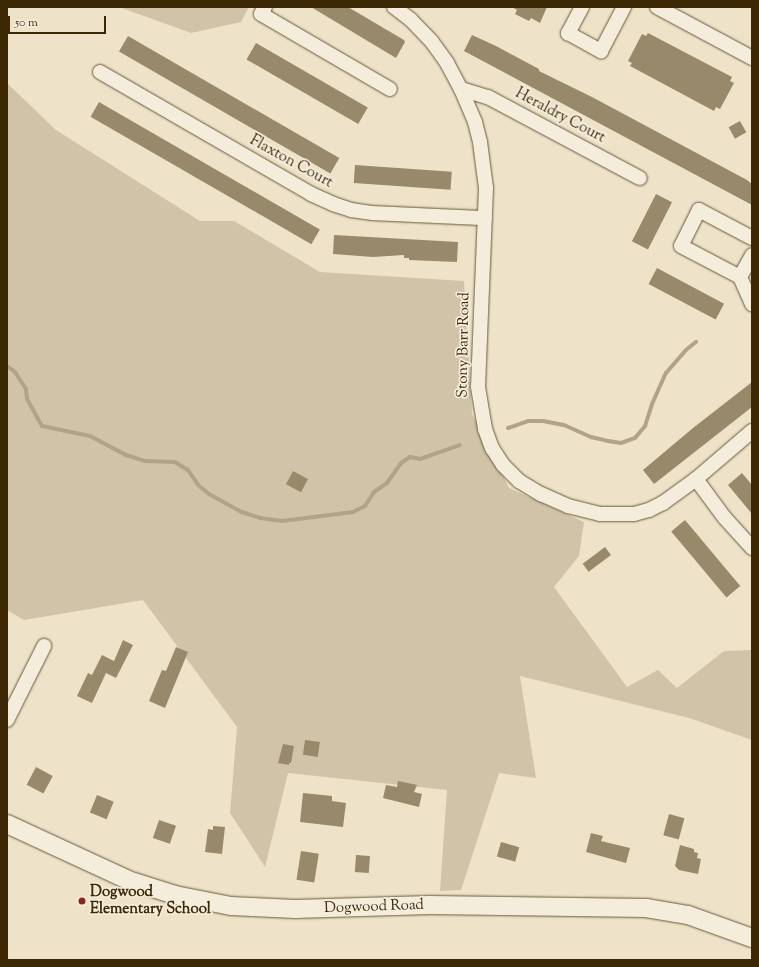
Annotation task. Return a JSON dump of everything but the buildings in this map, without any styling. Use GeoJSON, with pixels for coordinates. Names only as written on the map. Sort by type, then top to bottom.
{"type":"FeatureCollection","features":[{"type":"Feature","properties":{"kind":"street","name":"Stony Barr Road"},"geometry":{"type":"LineString","coordinates":[[394,7],[411,20],[432,42],[461,89],[475,122],[480,142],[486,188],[486,218],[477,360],[478,387],[485,429],[492,448],[503,465],[519,481],[541,494],[568,506],[600,514],[619,516],[649,510],[664,503],[751,434]]}},
{"type":"Feature","properties":{"kind":"street"},"geometry":{"type":"LineString","coordinates":[[582,7],[568,33],[601,51],[624,7]]}},
{"type":"Feature","properties":{"kind":"street"},"geometry":{"type":"LineString","coordinates":[[657,7],[752,58]]}},
{"type":"Feature","properties":{"kind":"street"},"geometry":{"type":"LineString","coordinates":[[263,10],[390,89]]}},
{"type":"Feature","properties":{"kind":"street","name":"Flaxton Court"},"geometry":{"type":"LineString","coordinates":[[100,72],[311,194],[333,204],[351,210],[373,213],[486,218]]}},
{"type":"Feature","properties":{"kind":"street","name":"Heraldry Court"},"geometry":{"type":"LineString","coordinates":[[461,89],[488,96],[640,178]]}},
{"type":"Feature","properties":{"kind":"street"},"geometry":{"type":"LineString","coordinates":[[752,238],[699,210],[681,246],[740,277],[752,304]]}},
{"type":"Feature","properties":{"kind":"street"},"geometry":{"type":"LineString","coordinates":[[740,277],[752,255]]}},
{"type":"Feature","properties":{"kind":"street"},"geometry":{"type":"LineString","coordinates":[[696,479],[724,517],[752,548]]}},
{"type":"Feature","properties":{"kind":"street"},"geometry":{"type":"LineString","coordinates":[[7,720],[44,646]]}},
{"type":"Feature","properties":{"kind":"street","name":"Dogwood Road"},"geometry":{"type":"LineString","coordinates":[[7,824],[128,880],[175,895],[224,905],[261,909],[430,905],[646,908],[688,915],[752,938]]}},
{"type":"Feature","properties":{"kind":"shaded area"},"geometry":{"type":"Polygon","coordinates":[[[119,7],[249,7],[241,22],[191,33],[119,7]]]}},
{"type":"Feature","properties":{"kind":"shaded area"},"geometry":{"type":"Polygon","coordinates":[[[7,83],[56,130],[200,221],[234,221],[320,272],[464,281],[472,414],[509,488],[584,522],[579,556],[554,587],[627,687],[658,670],[677,688],[724,651],[752,650],[752,740],[689,718],[520,676],[536,778],[499,773],[461,890],[440,891],[447,790],[288,773],[265,867],[230,813],[237,727],[143,600],[24,620],[7,610],[7,83]]]}},
{"type":"Feature","properties":{"kind":"waterway"},"geometry":{"type":"LineString","coordinates":[[508,428],[528,421],[543,421],[564,425],[591,437],[608,441],[621,443],[635,438],[645,426],[652,404],[666,373],[686,350],[696,342]]}},
{"type":"Feature","properties":{"kind":"waterway"},"geometry":{"type":"LineString","coordinates":[[7,366],[15,372],[26,389],[27,399],[42,426],[90,436],[126,455],[145,461],[175,462],[188,470],[198,485],[209,494],[242,512],[260,518],[282,521],[353,512],[365,506],[374,492],[387,483],[401,463],[410,457],[420,459],[460,445]]}},
{"type":"Feature","properties":{"kind":"place","name":"Dogwood Elementary School"},"geometry":{"type":"Point","coordinates":[82,901]}}]}
